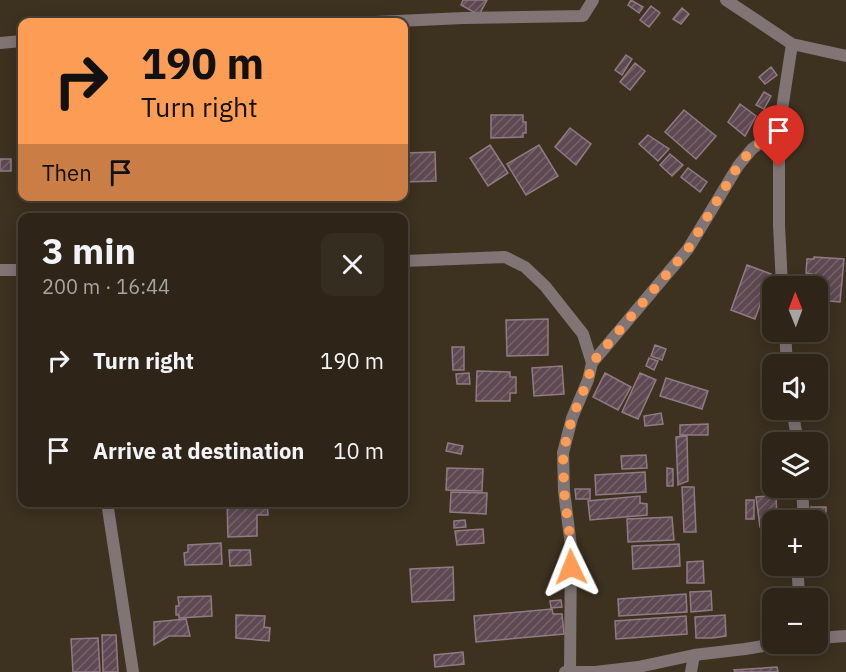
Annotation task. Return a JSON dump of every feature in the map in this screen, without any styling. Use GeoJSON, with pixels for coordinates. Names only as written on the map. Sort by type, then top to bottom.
{"type":"FeatureCollection","features":[{"type":"Feature","properties":{"kind":"street"},"geometry":{"type":"LineString","coordinates":[[408,21],[583,16],[593,0]]}},
{"type":"Feature","properties":{"kind":"street"},"geometry":{"type":"LineString","coordinates":[[726,0],[792,44],[846,56]]}},
{"type":"Feature","properties":{"kind":"street"},"geometry":{"type":"LineString","coordinates":[[0,43],[18,41]]}},
{"type":"Feature","properties":{"kind":"street"},"geometry":{"type":"LineString","coordinates":[[782,276],[779,129],[792,44]]}},
{"type":"Feature","properties":{"kind":"street"},"geometry":{"type":"LineString","coordinates":[[570,672],[571,546],[564,491],[563,453],[572,418],[588,380],[592,363],[688,249],[738,166],[752,149],[779,129]]}},
{"type":"Feature","properties":{"kind":"street"},"geometry":{"type":"LineString","coordinates":[[408,261],[505,257],[525,267],[545,286],[582,334],[592,363]]}},
{"type":"Feature","properties":{"kind":"street"},"geometry":{"type":"LineString","coordinates":[[0,270],[18,270]]}},
{"type":"Feature","properties":{"kind":"street"},"geometry":{"type":"LineString","coordinates":[[108,507],[133,672]]}},
{"type":"Feature","properties":{"kind":"street"},"geometry":{"type":"LineString","coordinates":[[828,637],[846,636]]}},
{"type":"Feature","properties":{"kind":"street"},"geometry":{"type":"LineString","coordinates":[[565,672],[595,672],[638,667],[694,655],[762,646]]}},
{"type":"Feature","properties":{"kind":"street"},"geometry":{"type":"LineString","coordinates":[[691,672],[694,655]]}},
{"type":"Feature","properties":{"kind":"building"},"geometry":{"type":"Polygon","coordinates":[[[463,0],[487,0],[479,15],[461,5],[463,0]]]}},
{"type":"Feature","properties":{"kind":"building"},"geometry":{"type":"Polygon","coordinates":[[[631,0],[643,7],[639,13],[628,5],[631,0]]]}},
{"type":"Feature","properties":{"kind":"building"},"geometry":{"type":"Polygon","coordinates":[[[651,6],[660,13],[649,27],[640,20],[651,6]]]}},
{"type":"Feature","properties":{"kind":"building"},"geometry":{"type":"Polygon","coordinates":[[[682,8],[689,14],[681,24],[673,19],[682,8]]]}},
{"type":"Feature","properties":{"kind":"building"},"geometry":{"type":"Polygon","coordinates":[[[626,55],[632,59],[622,75],[615,70],[626,55]]]}},
{"type":"Feature","properties":{"kind":"building"},"geometry":{"type":"Polygon","coordinates":[[[635,63],[645,71],[630,90],[620,82],[635,63]]]}},
{"type":"Feature","properties":{"kind":"building"},"geometry":{"type":"Polygon","coordinates":[[[771,67],[777,75],[765,84],[759,77],[771,67]]]}},
{"type":"Feature","properties":{"kind":"building"},"geometry":{"type":"Polygon","coordinates":[[[764,92],[771,96],[764,109],[756,105],[764,92]]]}},
{"type":"Feature","properties":{"kind":"building"},"geometry":{"type":"Polygon","coordinates":[[[740,104],[756,116],[745,136],[728,122],[740,104]]]}},
{"type":"Feature","properties":{"kind":"building"},"geometry":{"type":"Polygon","coordinates":[[[684,110],[716,136],[696,159],[665,132],[684,110]]]}},
{"type":"Feature","properties":{"kind":"building"},"geometry":{"type":"Polygon","coordinates":[[[491,115],[523,115],[523,122],[526,122],[526,133],[523,133],[523,137],[491,138],[491,115]]]}},
{"type":"Feature","properties":{"kind":"building"},"geometry":{"type":"Polygon","coordinates":[[[570,128],[591,144],[576,165],[555,147],[570,128]]]}},
{"type":"Feature","properties":{"kind":"building"},"geometry":{"type":"Polygon","coordinates":[[[648,135],[669,149],[658,161],[639,144],[648,135]]]}},
{"type":"Feature","properties":{"kind":"building"},"geometry":{"type":"Polygon","coordinates":[[[490,145],[508,173],[488,186],[470,158],[490,145]]]}},
{"type":"Feature","properties":{"kind":"building"},"geometry":{"type":"Polygon","coordinates":[[[539,145],[558,176],[526,195],[507,164],[539,145]]]}},
{"type":"Feature","properties":{"kind":"building"},"geometry":{"type":"Polygon","coordinates":[[[435,152],[436,181],[408,182],[408,153],[435,152]]]}},
{"type":"Feature","properties":{"kind":"building"},"geometry":{"type":"Polygon","coordinates":[[[670,154],[683,165],[672,176],[660,165],[670,154]]]}},
{"type":"Feature","properties":{"kind":"building"},"geometry":{"type":"Polygon","coordinates":[[[0,159],[11,159],[11,171],[0,171],[0,159]]]}},
{"type":"Feature","properties":{"kind":"building"},"geometry":{"type":"Polygon","coordinates":[[[688,168],[707,182],[700,192],[681,177],[688,168]]]}},
{"type":"Feature","properties":{"kind":"building"},"geometry":{"type":"Polygon","coordinates":[[[814,257],[844,259],[840,302],[828,301],[828,276],[812,276],[812,274],[806,273],[807,259],[814,259],[814,257]]]}},
{"type":"Feature","properties":{"kind":"building"},"geometry":{"type":"Polygon","coordinates":[[[747,265],[771,274],[762,276],[762,299],[755,319],[731,310],[747,265]]]}},
{"type":"Feature","properties":{"kind":"building"},"geometry":{"type":"Polygon","coordinates":[[[548,319],[548,355],[507,356],[506,320],[548,319]]]}},
{"type":"Feature","properties":{"kind":"building"},"geometry":{"type":"Polygon","coordinates":[[[655,345],[666,349],[662,360],[651,356],[655,345]]]}},
{"type":"Feature","properties":{"kind":"building"},"geometry":{"type":"Polygon","coordinates":[[[452,347],[464,347],[464,370],[453,370],[452,347]]]}},
{"type":"Feature","properties":{"kind":"building"},"geometry":{"type":"Polygon","coordinates":[[[649,358],[658,361],[654,370],[646,366],[649,358]]]}},
{"type":"Feature","properties":{"kind":"building"},"geometry":{"type":"Polygon","coordinates":[[[562,366],[564,394],[534,396],[532,368],[562,366]]]}},
{"type":"Feature","properties":{"kind":"building"},"geometry":{"type":"Polygon","coordinates":[[[477,371],[510,372],[510,377],[516,377],[516,393],[510,393],[510,401],[476,401],[477,371]]]}},
{"type":"Feature","properties":{"kind":"building"},"geometry":{"type":"Polygon","coordinates":[[[469,373],[470,384],[457,384],[456,374],[469,373]]]}},
{"type":"Feature","properties":{"kind":"building"},"geometry":{"type":"Polygon","coordinates":[[[605,373],[631,387],[618,410],[593,397],[605,373]]]}},
{"type":"Feature","properties":{"kind":"building"},"geometry":{"type":"Polygon","coordinates":[[[640,373],[656,380],[638,419],[622,412],[640,373]]]}},
{"type":"Feature","properties":{"kind":"building"},"geometry":{"type":"Polygon","coordinates":[[[666,378],[708,391],[702,409],[660,396],[666,378]]]}},
{"type":"Feature","properties":{"kind":"building"},"geometry":{"type":"Polygon","coordinates":[[[661,413],[663,424],[645,426],[644,416],[661,413]]]}},
{"type":"Feature","properties":{"kind":"building"},"geometry":{"type":"Polygon","coordinates":[[[708,424],[708,435],[680,435],[680,425],[708,424]]]}},
{"type":"Feature","properties":{"kind":"building"},"geometry":{"type":"Polygon","coordinates":[[[687,436],[688,481],[678,485],[676,437],[687,436]]]}},
{"type":"Feature","properties":{"kind":"building"},"geometry":{"type":"Polygon","coordinates":[[[448,443],[463,446],[461,454],[446,451],[448,443]]]}},
{"type":"Feature","properties":{"kind":"building"},"geometry":{"type":"Polygon","coordinates":[[[646,455],[647,468],[622,469],[621,456],[646,455]]]}},
{"type":"Feature","properties":{"kind":"building"},"geometry":{"type":"Polygon","coordinates":[[[447,468],[483,469],[482,491],[446,490],[447,468]]]}},
{"type":"Feature","properties":{"kind":"building"},"geometry":{"type":"Polygon","coordinates":[[[667,468],[673,469],[673,486],[667,486],[667,468]]]}},
{"type":"Feature","properties":{"kind":"building"},"geometry":{"type":"Polygon","coordinates":[[[645,472],[646,492],[596,495],[595,475],[645,472]]]}},
{"type":"Feature","properties":{"kind":"building"},"geometry":{"type":"Polygon","coordinates":[[[682,487],[694,487],[696,532],[684,532],[682,487]]]}},
{"type":"Feature","properties":{"kind":"building"},"geometry":{"type":"Polygon","coordinates":[[[575,489],[590,489],[590,499],[576,499],[575,489]]]}},
{"type":"Feature","properties":{"kind":"building"},"geometry":{"type":"Polygon","coordinates":[[[451,492],[487,493],[486,514],[450,512],[451,492]]]}},
{"type":"Feature","properties":{"kind":"building"},"geometry":{"type":"Polygon","coordinates":[[[640,496],[640,503],[647,504],[647,515],[590,520],[588,501],[640,496]]]}},
{"type":"Feature","properties":{"kind":"building"},"geometry":{"type":"Polygon","coordinates":[[[756,497],[776,498],[777,510],[762,510],[762,527],[760,527],[756,497]]]}},
{"type":"Feature","properties":{"kind":"building"},"geometry":{"type":"Polygon","coordinates":[[[746,500],[754,500],[754,519],[746,519],[746,500]]]}},
{"type":"Feature","properties":{"kind":"building"},"geometry":{"type":"Polygon","coordinates":[[[227,507],[267,507],[268,515],[257,515],[257,536],[228,537],[227,507]]]}},
{"type":"Feature","properties":{"kind":"building"},"geometry":{"type":"Polygon","coordinates":[[[811,507],[826,507],[826,510],[811,510],[811,507]]]}},
{"type":"Feature","properties":{"kind":"building"},"geometry":{"type":"Polygon","coordinates":[[[672,517],[674,540],[628,542],[627,519],[672,517]]]}},
{"type":"Feature","properties":{"kind":"building"},"geometry":{"type":"Polygon","coordinates":[[[465,520],[466,527],[454,528],[454,521],[465,520]]]}},
{"type":"Feature","properties":{"kind":"building"},"geometry":{"type":"Polygon","coordinates":[[[483,529],[484,543],[457,545],[455,531],[483,529]]]}},
{"type":"Feature","properties":{"kind":"building"},"geometry":{"type":"Polygon","coordinates":[[[221,543],[222,564],[185,565],[184,553],[188,552],[188,545],[221,543]]]}},
{"type":"Feature","properties":{"kind":"building"},"geometry":{"type":"Polygon","coordinates":[[[679,544],[680,566],[633,569],[632,546],[679,544]]]}},
{"type":"Feature","properties":{"kind":"building"},"geometry":{"type":"Polygon","coordinates":[[[229,550],[250,550],[251,565],[230,566],[229,550]]]}},
{"type":"Feature","properties":{"kind":"building"},"geometry":{"type":"Polygon","coordinates":[[[703,561],[704,583],[687,583],[687,562],[703,561]]]}},
{"type":"Feature","properties":{"kind":"building"},"geometry":{"type":"Polygon","coordinates":[[[453,567],[454,600],[412,602],[410,569],[453,567]]]}},
{"type":"Feature","properties":{"kind":"building"},"geometry":{"type":"Polygon","coordinates":[[[711,591],[712,610],[691,612],[690,592],[711,591]]]}},
{"type":"Feature","properties":{"kind":"building"},"geometry":{"type":"Polygon","coordinates":[[[686,594],[687,612],[619,616],[618,599],[686,594]]]}},
{"type":"Feature","properties":{"kind":"building"},"geometry":{"type":"Polygon","coordinates":[[[211,596],[212,616],[179,618],[179,615],[176,615],[176,606],[179,606],[178,597],[211,596]]]}},
{"type":"Feature","properties":{"kind":"building"},"geometry":{"type":"Polygon","coordinates":[[[561,600],[562,607],[551,608],[550,601],[561,600]]]}},
{"type":"Feature","properties":{"kind":"building"},"geometry":{"type":"Polygon","coordinates":[[[552,609],[553,614],[562,614],[564,634],[476,642],[474,616],[552,609]]]}},
{"type":"Feature","properties":{"kind":"building"},"geometry":{"type":"Polygon","coordinates":[[[236,615],[265,616],[264,627],[270,628],[269,641],[236,638],[236,615]]]}},
{"type":"Feature","properties":{"kind":"building"},"geometry":{"type":"Polygon","coordinates":[[[725,615],[726,636],[696,638],[695,617],[725,615]]]}},
{"type":"Feature","properties":{"kind":"building"},"geometry":{"type":"Polygon","coordinates":[[[686,616],[687,634],[616,639],[615,621],[686,616]]]}},
{"type":"Feature","properties":{"kind":"building"},"geometry":{"type":"Polygon","coordinates":[[[186,619],[190,636],[169,636],[154,645],[154,622],[186,619]]]}},
{"type":"Feature","properties":{"kind":"building"},"geometry":{"type":"Polygon","coordinates":[[[102,635],[116,635],[118,672],[103,672],[102,635]]]}},
{"type":"Feature","properties":{"kind":"building"},"geometry":{"type":"Polygon","coordinates":[[[98,638],[100,672],[73,672],[71,639],[98,638]]]}},
{"type":"Feature","properties":{"kind":"building"},"geometry":{"type":"Polygon","coordinates":[[[463,652],[464,664],[435,667],[434,655],[463,652]]]}},
{"type":"Feature","properties":{"kind":"building"},"geometry":{"type":"Polygon","coordinates":[[[777,667],[778,672],[735,672],[734,670],[777,667]]]}},
{"type":"Feature","properties":{"kind":"route"},"geometry":{"type":"LineString","coordinates":[[571,567],[563,453],[572,418],[588,380],[592,363],[688,249],[738,166],[752,149],[779,129],[779,167]]}}]}
